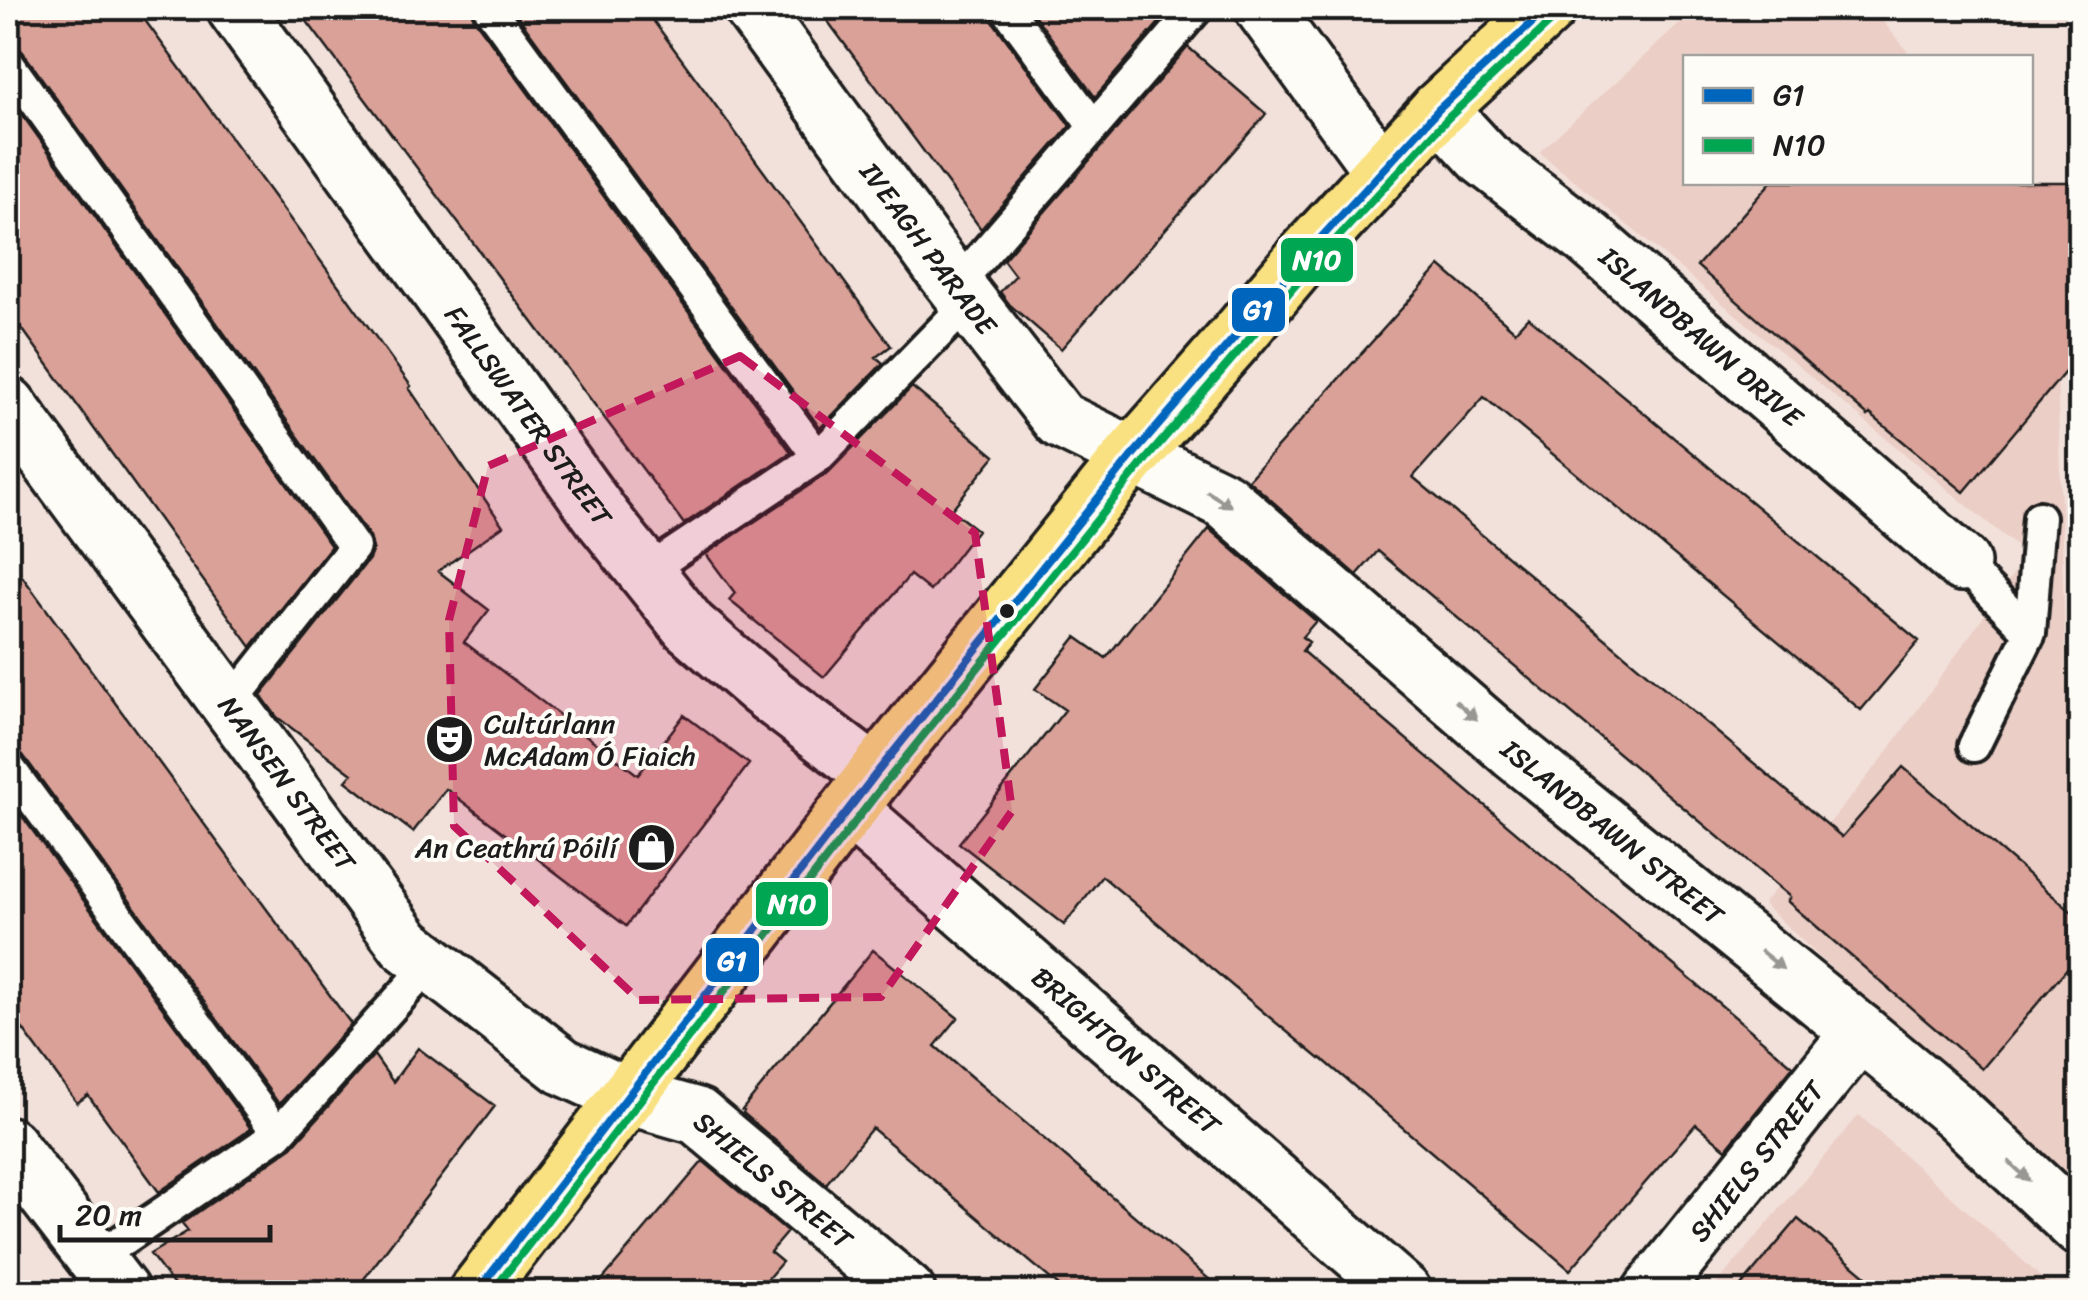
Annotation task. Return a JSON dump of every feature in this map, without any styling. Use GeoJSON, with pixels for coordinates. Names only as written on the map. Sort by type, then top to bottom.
{"type":"FeatureCollection","features":[{"type":"Feature","properties":{"kind":"main road"},"geometry":{"type":"LineString","coordinates":[[477,1292],[862,792],[1132,456],[1308,252],[1439,109],[1548,8]]}},
{"type":"Feature","properties":{"kind":"street","name":"FALLSWATER STREET"},"geometry":{"type":"LineString","coordinates":[[235,8],[604,520],[689,626],[762,688],[862,792]]}},
{"type":"Feature","properties":{"kind":"street","name":"IVEAGH PARADE"},"geometry":{"type":"LineString","coordinates":[[752,8],[962,294],[1060,420],[1132,456]]}},
{"type":"Feature","properties":{"kind":"street"},"geometry":{"type":"LineString","coordinates":[[1263,8],[1382,171]]}},
{"type":"Feature","properties":{"kind":"street","name":"ISLANDBAWN DRIVE"},"geometry":{"type":"LineString","coordinates":[[1439,109],[1484,159],[1588,238],[1962,563]]}},
{"type":"Feature","properties":{"kind":"street","name":"NANSEN STREET"},"geometry":{"type":"LineString","coordinates":[[8,405],[406,944],[562,1066],[628,1096]]}},
{"type":"Feature","properties":{"kind":"street","name":"ISLANDBAWN STREET"},"geometry":{"type":"LineString","coordinates":[[1132,456],[1224,500],[1514,752],[1956,1112],[2080,1228]]}},
{"type":"Feature","properties":{"kind":"street","name":"BRIGHTON STREET"},"geometry":{"type":"LineString","coordinates":[[862,792],[1403,1292]]}},
{"type":"Feature","properties":{"kind":"street","name":"SHIELS STREET"},"geometry":{"type":"LineString","coordinates":[[1651,1292],[1860,1032]]}},
{"type":"Feature","properties":{"kind":"street","name":"SHIELS STREET"},"geometry":{"type":"LineString","coordinates":[[628,1096],[697,1116],[907,1292]]}},
{"type":"Feature","properties":{"kind":"street"},"geometry":{"type":"LineString","coordinates":[[8,1145],[108,1276]]}},
{"type":"Feature","properties":{"kind":"lane"},"geometry":{"type":"LineString","coordinates":[[489,8],[818,458]]}},
{"type":"Feature","properties":{"kind":"lane"},"geometry":{"type":"LineString","coordinates":[[1006,8],[1094,127]]}},
{"type":"Feature","properties":{"kind":"lane"},"geometry":{"type":"LineString","coordinates":[[646,572],[818,458],[962,294],[1094,127],[1198,8]]}},
{"type":"Feature","properties":{"kind":"lane"},"geometry":{"type":"LineString","coordinates":[[8,62],[354,547],[229,705]]}},
{"type":"Feature","properties":{"kind":"lane"},"geometry":{"type":"LineString","coordinates":[[1974,746],[2030,633],[2039,517]]}},
{"type":"Feature","properties":{"kind":"lane"},"geometry":{"type":"LineString","coordinates":[[1962,563],[2030,633]]}},
{"type":"Feature","properties":{"kind":"lane"},"geometry":{"type":"LineString","coordinates":[[8,766],[278,1134]]}},
{"type":"Feature","properties":{"kind":"lane"},"geometry":{"type":"LineString","coordinates":[[108,1276],[278,1134],[431,963]]}},
{"type":"Feature","properties":{"kind":"highlighted area"},"geometry":{"type":"Polygon","coordinates":[[[740,356],[975,533],[1012,811],[881,997],[639,1000],[454,826],[449,620],[488,466],[740,356]]]}},
{"type":"Feature","properties":{"kind":"shaded area"},"geometry":{"type":"Polygon","coordinates":[[[1697,8],[1872,8],[1910,55],[1683,55],[1683,185],[2014,185],[2053,233],[2069,781],[2080,781],[2080,1193],[1763,904],[1886,754],[2027,555],[1539,152],[1697,8]]]}},
{"type":"Feature","properties":{"kind":"shaded area"},"geometry":{"type":"Polygon","coordinates":[[[1859,1115],[2018,1256],[2057,1292],[1710,1292],[1859,1115]]]}},
{"type":"Feature","properties":{"kind":"building"},"geometry":{"type":"Polygon","coordinates":[[[8,8],[136,8],[411,386],[503,526],[438,571],[489,610],[464,642],[638,775],[684,715],[749,764],[626,926],[446,789],[413,832],[346,781],[352,774],[277,717],[261,695],[369,559],[373,549],[370,537],[23,52],[8,44],[8,8]]]}},
{"type":"Feature","properties":{"kind":"building"},"geometry":{"type":"Polygon","coordinates":[[[297,8],[471,8],[474,19],[791,452],[684,524],[297,8]]]}},
{"type":"Feature","properties":{"kind":"building"},"geometry":{"type":"Polygon","coordinates":[[[512,8],[644,8],[719,110],[891,346],[876,357],[883,363],[820,428],[512,8]]]}},
{"type":"Feature","properties":{"kind":"building"},"geometry":{"type":"Polygon","coordinates":[[[818,8],[988,8],[991,19],[1070,126],[981,229],[818,8]]]}},
{"type":"Feature","properties":{"kind":"building"},"geometry":{"type":"Polygon","coordinates":[[[1029,8],[1156,8],[1163,18],[1095,97],[1029,8]]]}},
{"type":"Feature","properties":{"kind":"building"},"geometry":{"type":"Polygon","coordinates":[[[1188,47],[1266,114],[1061,349],[1000,292],[1015,276],[1003,260],[1188,47]]]}},
{"type":"Feature","properties":{"kind":"building"},"geometry":{"type":"Polygon","coordinates":[[[8,95],[331,546],[251,647],[8,309],[8,95]]]}},
{"type":"Feature","properties":{"kind":"building"},"geometry":{"type":"Polygon","coordinates":[[[2080,182],[2080,354],[1964,492],[1868,416],[1697,266],[1768,185],[2080,182]]]}},
{"type":"Feature","properties":{"kind":"building"},"geometry":{"type":"Polygon","coordinates":[[[1440,266],[1515,331],[1528,317],[1919,641],[1861,710],[1484,397],[1413,477],[1842,837],[1903,767],[2080,919],[2080,953],[1982,1069],[1787,901],[1790,897],[1378,551],[1357,575],[1248,480],[1440,266]]]}},
{"type":"Feature","properties":{"kind":"building"},"geometry":{"type":"Polygon","coordinates":[[[912,387],[995,456],[951,510],[977,530],[930,591],[910,575],[824,677],[729,600],[735,593],[706,554],[829,472],[912,387]]]}},
{"type":"Feature","properties":{"kind":"building"},"geometry":{"type":"Polygon","coordinates":[[[1209,529],[1316,621],[1302,637],[1309,642],[1302,651],[1793,1066],[1726,1149],[1696,1124],[1570,1270],[1102,876],[1064,925],[959,843],[1065,710],[1035,689],[1076,637],[1106,658],[1209,529]]]}},
{"type":"Feature","properties":{"kind":"building"},"geometry":{"type":"Polygon","coordinates":[[[8,557],[351,1024],[279,1104],[23,755],[8,747],[8,557]]]}},
{"type":"Feature","properties":{"kind":"building"},"geometry":{"type":"Polygon","coordinates":[[[8,797],[251,1129],[159,1192],[88,1095],[77,1103],[8,1009],[8,797]]]}},
{"type":"Feature","properties":{"kind":"building"},"geometry":{"type":"Polygon","coordinates":[[[873,950],[958,1018],[935,1046],[1224,1292],[1066,1292],[872,1128],[826,1184],[743,1113],[873,950]]]}},
{"type":"Feature","properties":{"kind":"building"},"geometry":{"type":"Polygon","coordinates":[[[418,1048],[495,1106],[354,1292],[179,1292],[150,1254],[188,1231],[182,1223],[292,1147],[374,1055],[393,1082],[418,1048]]]}},
{"type":"Feature","properties":{"kind":"building"},"geometry":{"type":"Polygon","coordinates":[[[703,1161],[787,1232],[770,1252],[782,1262],[756,1292],[592,1292],[703,1161]]]}},
{"type":"Feature","properties":{"kind":"building"},"geometry":{"type":"Polygon","coordinates":[[[1798,1219],[1885,1292],[1736,1292],[1798,1219]]]}},
{"type":"Feature","properties":{"kind":"transit line","name":"G1"},"geometry":{"type":"LineString","coordinates":[[477,1292],[875,775],[1132,456],[1308,252],[1439,109],[1548,8]]}},
{"type":"Feature","properties":{"kind":"transit line","name":"N10"},"geometry":{"type":"LineString","coordinates":[[492,1292],[885,783],[1142,464],[1317,260],[1448,118],[1556,17]]}},
{"type":"Feature","properties":{"kind":"place","name":"Cultúrlann McAdam Ó Fiaich"},"geometry":{"type":"Point","coordinates":[449,739]}},
{"type":"Feature","properties":{"kind":"place","name":"An Ceathrú Póilí"},"geometry":{"type":"Point","coordinates":[652,847]}}]}
